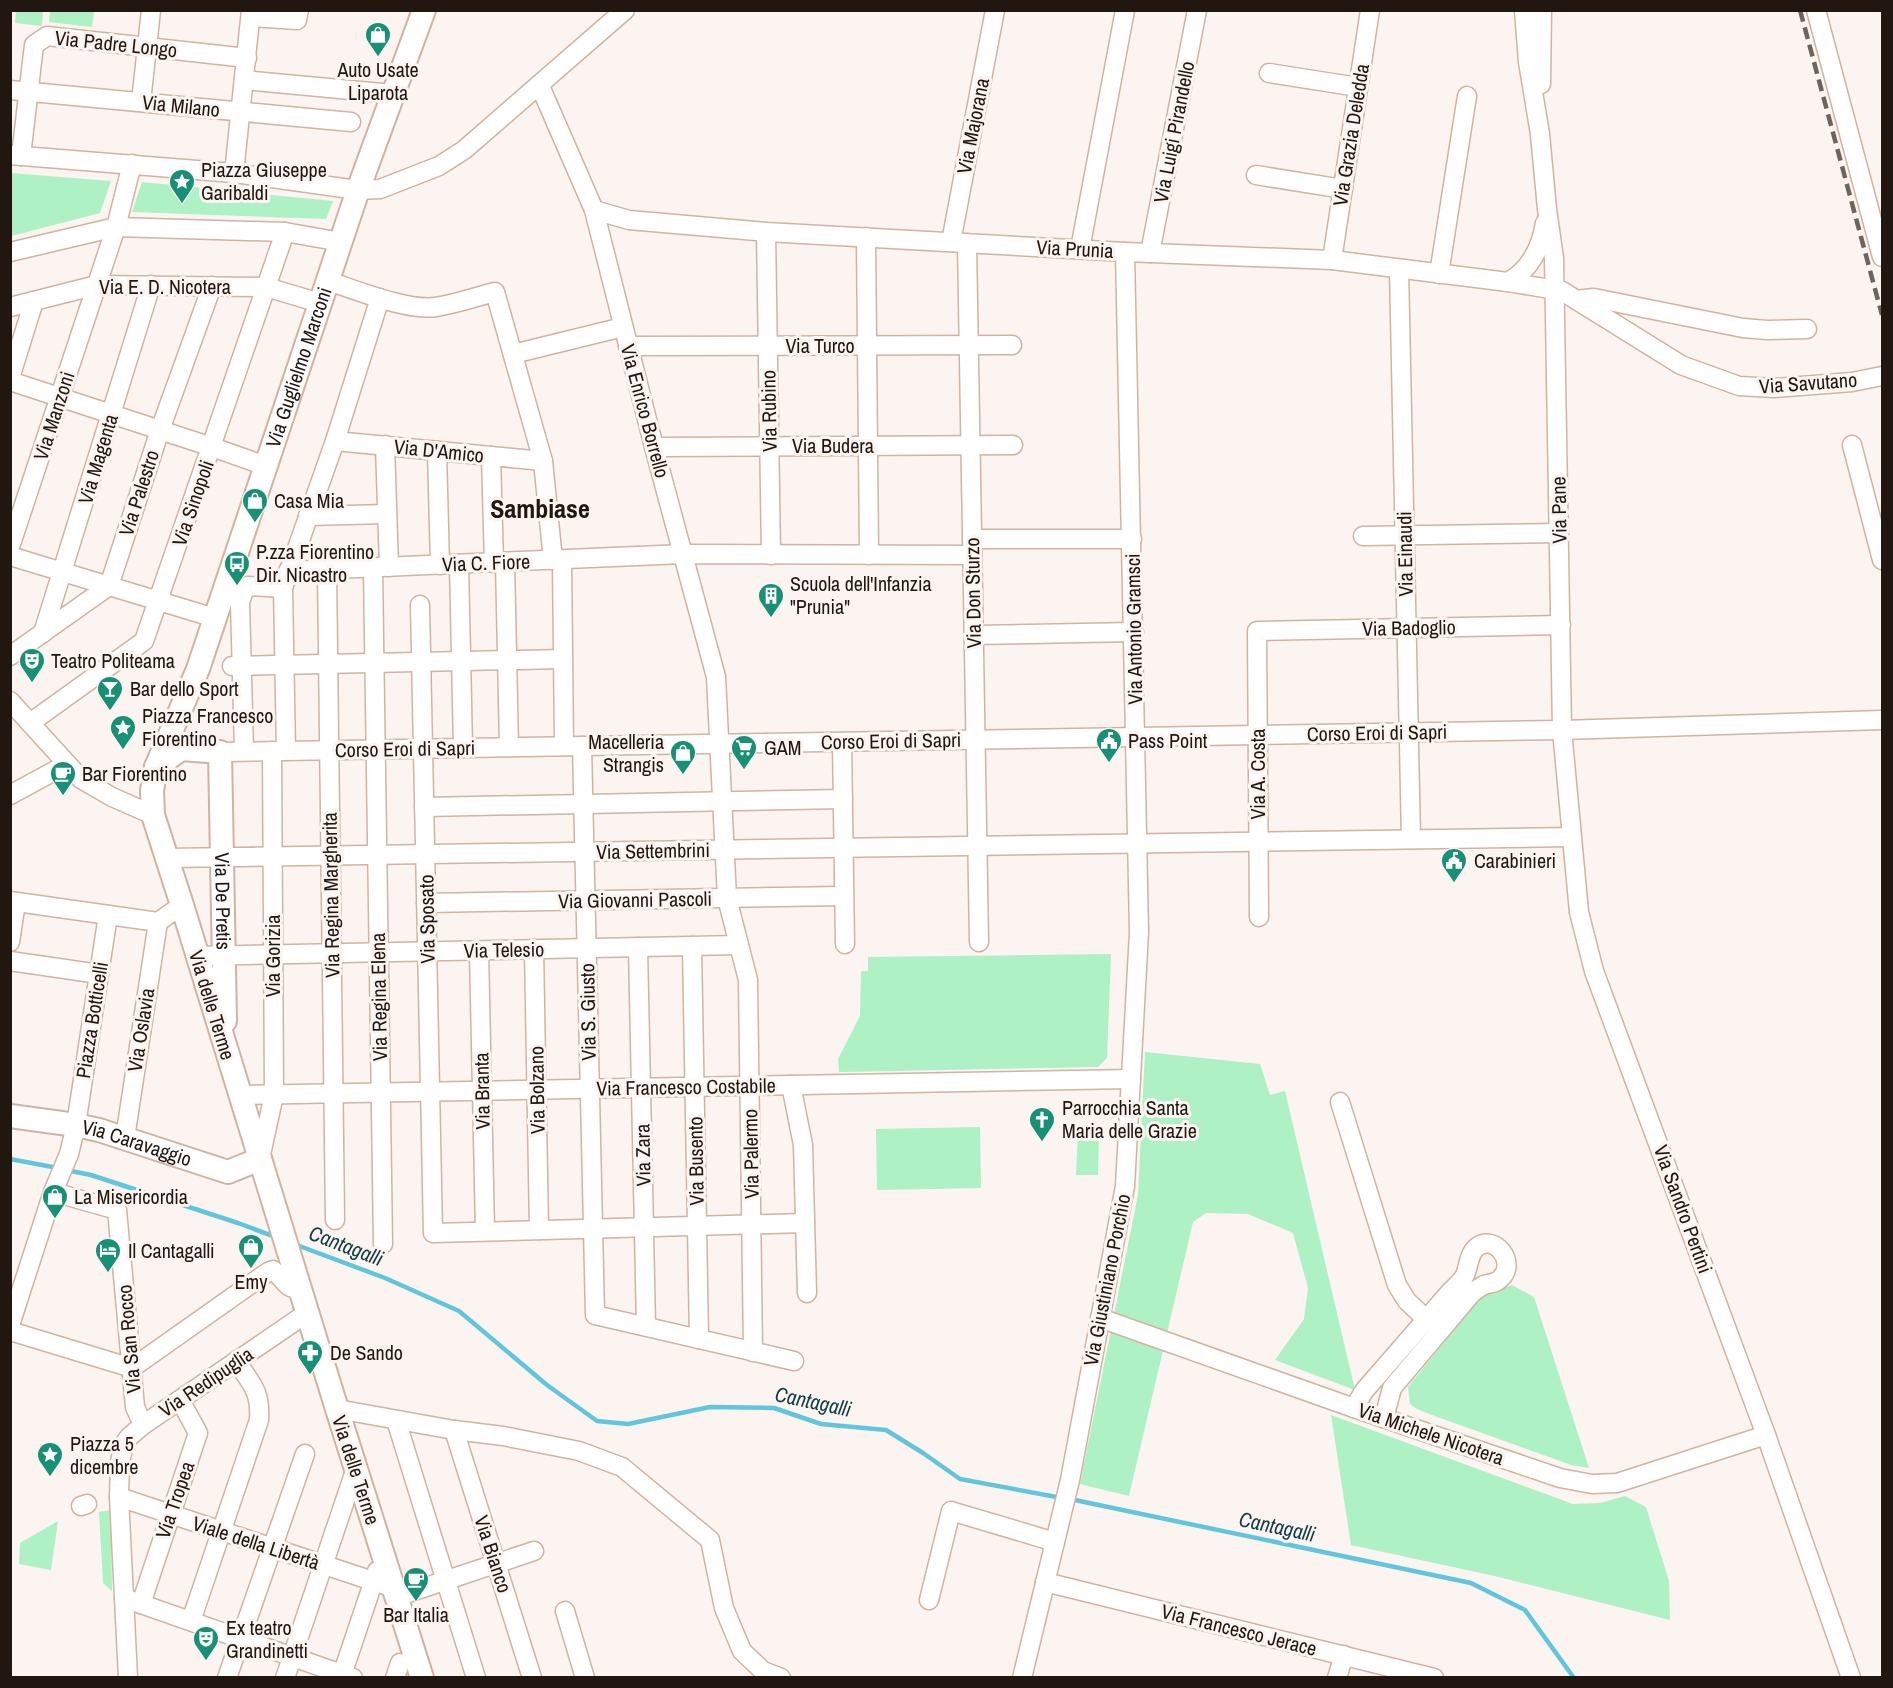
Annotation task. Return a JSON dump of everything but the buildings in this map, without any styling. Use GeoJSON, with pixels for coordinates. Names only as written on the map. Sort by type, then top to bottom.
{"type":"FeatureCollection","features":[{"type":"Feature","properties":{"kind":"main road","name":"Via Guglielmo Marconi"},"geometry":{"type":"LineString","coordinates":[[156,767],[198,669],[358,190],[424,10]]}},
{"type":"Feature","properties":{"kind":"main road"},"geometry":{"type":"LineString","coordinates":[[174,725],[181,749]]}},
{"type":"Feature","properties":{"kind":"main road"},"geometry":{"type":"LineString","coordinates":[[156,767],[181,749],[220,752]]}},
{"type":"Feature","properties":{"kind":"main road","name":"Via De Pretis"},"geometry":{"type":"LineString","coordinates":[[220,752],[226,1049]]}},
{"type":"Feature","properties":{"kind":"main road","name":"Via delle Terme"},"geometry":{"type":"LineString","coordinates":[[156,767],[152,791],[156,824],[383,1554],[388,1588],[422,1677]]}},
{"type":"Feature","properties":{"kind":"main road","name":"Via Caravaggio"},"geometry":{"type":"LineString","coordinates":[[10,1116],[76,1125],[125,1138],[228,1172],[260,1159]]}},
{"type":"Feature","properties":{"kind":"street"},"geometry":{"type":"LineString","coordinates":[[141,102],[151,10]]}},
{"type":"Feature","properties":{"kind":"street"},"geometry":{"type":"LineString","coordinates":[[234,173],[251,14],[297,20],[299,10]]}},
{"type":"Feature","properties":{"kind":"street"},"geometry":{"type":"LineString","coordinates":[[16,155],[234,173],[358,190],[380,189],[439,166],[465,150],[625,10]]}},
{"type":"Feature","properties":{"kind":"street","name":"Via Majorana"},"geometry":{"type":"LineString","coordinates":[[959,242],[995,10]]}},
{"type":"Feature","properties":{"kind":"street"},"geometry":{"type":"LineString","coordinates":[[1080,249],[1125,10]]}},
{"type":"Feature","properties":{"kind":"street","name":"Via Luigi Pirandello"},"geometry":{"type":"LineString","coordinates":[[1150,253],[1197,10]]}},
{"type":"Feature","properties":{"kind":"street","name":"Via Grazia Deledda"},"geometry":{"type":"LineString","coordinates":[[1332,260],[1370,10]]}},
{"type":"Feature","properties":{"kind":"street"},"geometry":{"type":"LineString","coordinates":[[1508,282],[1524,272],[1539,247],[1547,209],[1540,134],[1528,62],[1524,10]]}},
{"type":"Feature","properties":{"kind":"street"},"geometry":{"type":"LineString","coordinates":[[1540,134],[1542,10]]}},
{"type":"Feature","properties":{"kind":"street"},"geometry":{"type":"LineString","coordinates":[[1816,10],[1882,257]]}},
{"type":"Feature","properties":{"kind":"street","name":"Via Padre Longo"},"geometry":{"type":"LineString","coordinates":[[16,155],[19,91],[34,45],[47,36],[247,58]]}},
{"type":"Feature","properties":{"kind":"street"},"geometry":{"type":"LineString","coordinates":[[1269,73],[1358,87]]}},
{"type":"Feature","properties":{"kind":"street"},"geometry":{"type":"LineString","coordinates":[[244,80],[393,94]]}},
{"type":"Feature","properties":{"kind":"street","name":"Via Enrico Borrello"},"geometry":{"type":"LineString","coordinates":[[540,86],[594,210],[654,447],[716,677],[721,744]]}},
{"type":"Feature","properties":{"kind":"street","name":"Via Milano"},"geometry":{"type":"LineString","coordinates":[[19,91],[351,122]]}},
{"type":"Feature","properties":{"kind":"street"},"geometry":{"type":"LineString","coordinates":[[1439,274],[1467,96]]}},
{"type":"Feature","properties":{"kind":"street","name":"Via Manzoni"},"geometry":{"type":"LineString","coordinates":[[10,547],[116,227],[132,164]]}},
{"type":"Feature","properties":{"kind":"street"},"geometry":{"type":"LineString","coordinates":[[1256,175],[1343,189]]}},
{"type":"Feature","properties":{"kind":"street","name":"Via Pane"},"geometry":{"type":"LineString","coordinates":[[1547,209],[1556,289],[1562,730]]}},
{"type":"Feature","properties":{"kind":"street","name":"Via Prunia"},"geometry":{"type":"LineString","coordinates":[[594,210],[628,220],[766,232],[1125,252],[1332,260],[1556,289]]}},
{"type":"Feature","properties":{"kind":"street"},"geometry":{"type":"LineString","coordinates":[[10,252],[116,227],[285,232],[341,242]]}},
{"type":"Feature","properties":{"kind":"street","name":"Via Sinopoli"},"geometry":{"type":"LineString","coordinates":[[30,723],[144,641],[285,232]]}},
{"type":"Feature","properties":{"kind":"street","name":"Via Rubino"},"geometry":{"type":"LineString","coordinates":[[766,232],[771,555]]}},
{"type":"Feature","properties":{"kind":"street"},"geometry":{"type":"LineString","coordinates":[[866,237],[869,555]]}},
{"type":"Feature","properties":{"kind":"street","name":"Via Don Sturzo"},"geometry":{"type":"LineString","coordinates":[[959,242],[969,345],[979,942]]}},
{"type":"Feature","properties":{"kind":"street","name":"Via Antonio Gramsci"},"geometry":{"type":"LineString","coordinates":[[1125,252],[1139,932],[1131,1079]]}},
{"type":"Feature","properties":{"kind":"street","name":"Via Einaudi"},"geometry":{"type":"LineString","coordinates":[[1399,268],[1411,839]]}},
{"type":"Feature","properties":{"kind":"street"},"geometry":{"type":"LineString","coordinates":[[328,281],[417,307],[435,307],[495,292],[543,461],[557,560],[563,659],[564,746]]}},
{"type":"Feature","properties":{"kind":"street","name":"Via E. D. Nicotera"},"geometry":{"type":"LineString","coordinates":[[10,307],[97,285],[266,287],[320,303]]}},
{"type":"Feature","properties":{"kind":"street","name":"Via Magenta"},"geometry":{"type":"LineString","coordinates":[[43,633],[151,285]]}},
{"type":"Feature","properties":{"kind":"street","name":"Via Palestro"},"geometry":{"type":"LineString","coordinates":[[109,586],[160,430],[212,286]]}},
{"type":"Feature","properties":{"kind":"street","name":"Via Savutano"},"geometry":{"type":"LineString","coordinates":[[1556,289],[1681,365],[1739,386],[1774,388],[1852,382],[1882,376]]}},
{"type":"Feature","properties":{"kind":"street"},"geometry":{"type":"LineString","coordinates":[[286,580],[335,441],[380,298]]}},
{"type":"Feature","properties":{"kind":"street"},"geometry":{"type":"LineString","coordinates":[[1576,300],[1594,298],[1607,300],[1743,328],[1808,329]]}},
{"type":"Feature","properties":{"kind":"street"},"geometry":{"type":"LineString","coordinates":[[34,301],[10,379],[266,466]]}},
{"type":"Feature","properties":{"kind":"street"},"geometry":{"type":"LineString","coordinates":[[1557,344],[1560,328],[1568,317],[1582,312],[1602,316]]}},
{"type":"Feature","properties":{"kind":"street"},"geometry":{"type":"LineString","coordinates":[[513,354],[623,327]]}},
{"type":"Feature","properties":{"kind":"street","name":"Via Turco"},"geometry":{"type":"LineString","coordinates":[[628,346],[1012,345]]}},
{"type":"Feature","properties":{"kind":"street","name":"Via D'Amico"},"geometry":{"type":"LineString","coordinates":[[335,441],[543,461]]}},
{"type":"Feature","properties":{"kind":"street","name":"Via Budera"},"geometry":{"type":"LineString","coordinates":[[654,447],[1013,445]]}},
{"type":"Feature","properties":{"kind":"street"},"geometry":{"type":"LineString","coordinates":[[1852,445],[1882,560]]}},
{"type":"Feature","properties":{"kind":"street","name":"Via Regina Elena"},"geometry":{"type":"LineString","coordinates":[[383,1244],[374,663],[387,514],[385,446]]}},
{"type":"Feature","properties":{"kind":"street"},"geometry":{"type":"LineString","coordinates":[[437,451],[440,565]]}},
{"type":"Feature","properties":{"kind":"street"},"geometry":{"type":"LineString","coordinates":[[491,456],[507,660],[509,747]]}},
{"type":"Feature","properties":{"kind":"street"},"geometry":{"type":"LineString","coordinates":[[308,516],[387,514]]}},
{"type":"Feature","properties":{"kind":"street"},"geometry":{"type":"LineString","coordinates":[[1363,536],[1559,533]]}},
{"type":"Feature","properties":{"kind":"street","name":"Via C. Fiore"},"geometry":{"type":"LineString","coordinates":[[237,666],[240,602],[248,586],[327,570],[684,555],[869,555],[1132,539]]}},
{"type":"Feature","properties":{"kind":"street"},"geometry":{"type":"LineString","coordinates":[[10,556],[215,618]]}},
{"type":"Feature","properties":{"kind":"street"},"geometry":{"type":"LineString","coordinates":[[459,564],[463,748]]}},
{"type":"Feature","properties":{"kind":"street","name":"Via Regina Margherita"},"geometry":{"type":"LineString","coordinates":[[327,570],[335,1220]]}},
{"type":"Feature","properties":{"kind":"street","name":"Via Gorizia"},"geometry":{"type":"LineString","coordinates":[[260,1159],[274,1095],[273,857],[284,664],[286,580]]}},
{"type":"Feature","properties":{"kind":"street"},"geometry":{"type":"LineString","coordinates":[[10,656],[109,586]]}},
{"type":"Feature","properties":{"kind":"street","name":"Via Sposato"},"geometry":{"type":"LineString","coordinates":[[420,605],[433,1233],[485,1231]]}},
{"type":"Feature","properties":{"kind":"street","name":"Via Badoglio"},"geometry":{"type":"LineString","coordinates":[[1257,631],[1561,625]]}},
{"type":"Feature","properties":{"kind":"street","name":"Via A. Costa"},"geometry":{"type":"LineString","coordinates":[[1257,631],[1259,917]]}},
{"type":"Feature","properties":{"kind":"street"},"geometry":{"type":"LineString","coordinates":[[974,635],[1134,632]]}},
{"type":"Feature","properties":{"kind":"street"},"geometry":{"type":"LineString","coordinates":[[244,751],[237,666],[563,659]]}},
{"type":"Feature","properties":{"kind":"street"},"geometry":{"type":"LineString","coordinates":[[10,701],[81,779],[156,824]]}},
{"type":"Feature","properties":{"kind":"street","name":"Corso Eroi di Sapri"},"geometry":{"type":"LineString","coordinates":[[220,752],[1409,733],[1882,720]]}},
{"type":"Feature","properties":{"kind":"street","name":"Via Sandro Pertini"},"geometry":{"type":"LineString","coordinates":[[1562,730],[1579,912],[1594,971],[1766,1435],[1851,1677]]}},
{"type":"Feature","properties":{"kind":"street"},"geometry":{"type":"LineString","coordinates":[[842,742],[845,944]]}},
{"type":"Feature","properties":{"kind":"street","name":"Via Palermo"},"geometry":{"type":"LineString","coordinates":[[721,744],[727,898],[748,980],[753,1352]]}},
{"type":"Feature","properties":{"kind":"street","name":"Via S. Giusto"},"geometry":{"type":"LineString","coordinates":[[582,746],[596,1315],[646,1326]]}},
{"type":"Feature","properties":{"kind":"street"},"geometry":{"type":"LineString","coordinates":[[10,795],[67,764]]}},
{"type":"Feature","properties":{"kind":"street"},"geometry":{"type":"LineString","coordinates":[[424,807],[843,799]]}},
{"type":"Feature","properties":{"kind":"street","name":"Via Settembrini"},"geometry":{"type":"LineString","coordinates":[[167,858],[1571,837]]}},
{"type":"Feature","properties":{"kind":"street","name":"Via Giovanni Pascoli"},"geometry":{"type":"LineString","coordinates":[[426,903],[844,896]]}},
{"type":"Feature","properties":{"kind":"street"},"geometry":{"type":"LineString","coordinates":[[10,942],[13,902],[158,922],[182,905]]}},
{"type":"Feature","properties":{"kind":"street","name":"Piazza Botticelli"},"geometry":{"type":"LineString","coordinates":[[10,1325],[19,1271],[69,1154],[76,1125],[108,915]]}},
{"type":"Feature","properties":{"kind":"street","name":"Via Oslavia"},"geometry":{"type":"LineString","coordinates":[[125,1138],[158,922]]}},
{"type":"Feature","properties":{"kind":"street","name":"Via Telesio"},"geometry":{"type":"LineString","coordinates":[[198,956],[739,945]]}},
{"type":"Feature","properties":{"kind":"street","name":"Via Busento"},"geometry":{"type":"LineString","coordinates":[[692,946],[699,1339]]}},
{"type":"Feature","properties":{"kind":"street","name":"Via Zara"},"geometry":{"type":"LineString","coordinates":[[638,947],[646,1326]]}},
{"type":"Feature","properties":{"kind":"street","name":"Via Bolzano"},"geometry":{"type":"LineString","coordinates":[[534,950],[539,1230]]}},
{"type":"Feature","properties":{"kind":"street","name":"Via Branta"},"geometry":{"type":"LineString","coordinates":[[478,951],[485,1231]]}},
{"type":"Feature","properties":{"kind":"street"},"geometry":{"type":"LineString","coordinates":[[10,961],[99,974]]}},
{"type":"Feature","properties":{"kind":"street","name":"Via Francesco Costabile"},"geometry":{"type":"LineString","coordinates":[[240,1095],[1131,1079]]}},
{"type":"Feature","properties":{"kind":"street","name":"Via Giustiniano Porchio"},"geometry":{"type":"LineString","coordinates":[[1057,1534],[1070,1480],[1125,1186],[1131,1079]]}},
{"type":"Feature","properties":{"kind":"street"},"geometry":{"type":"LineString","coordinates":[[791,1085],[803,1145],[807,1293]]}},
{"type":"Feature","properties":{"kind":"street"},"geometry":{"type":"LineString","coordinates":[[1340,1101],[1397,1285],[1407,1301],[1426,1319]]}},
{"type":"Feature","properties":{"kind":"street","name":"Via San Rocco"},"geometry":{"type":"LineString","coordinates":[[53,1192],[117,1210],[135,1407],[143,1425]]}},
{"type":"Feature","properties":{"kind":"street"},"geometry":{"type":"LineString","coordinates":[[485,1231],[806,1223]]}},
{"type":"Feature","properties":{"kind":"street"},"geometry":{"type":"LineString","coordinates":[[1354,1408],[1364,1391],[1464,1278],[1470,1258],[1478,1247],[1488,1244],[1497,1247],[1507,1259],[1504,1274],[1496,1282],[1472,1293],[1392,1388],[1384,1418]]}},
{"type":"Feature","properties":{"kind":"street"},"geometry":{"type":"LineString","coordinates":[[10,1331],[132,1368],[268,1272],[273,1270],[291,1288],[300,1288]]}},
{"type":"Feature","properties":{"kind":"street","name":"Via Redipuglia"},"geometry":{"type":"LineString","coordinates":[[128,1677],[132,1601],[119,1497],[120,1462],[124,1444],[143,1425],[307,1313]]}},
{"type":"Feature","properties":{"kind":"street","name":"Via Michele Nicotera"},"geometry":{"type":"LineString","coordinates":[[1100,1318],[1560,1478],[1592,1484],[1633,1479],[1766,1435]]}},
{"type":"Feature","properties":{"kind":"street"},"geometry":{"type":"LineString","coordinates":[[646,1326],[794,1361]]}},
{"type":"Feature","properties":{"kind":"street"},"geometry":{"type":"LineString","coordinates":[[191,1621],[259,1420],[260,1404],[256,1390],[236,1361]]}},
{"type":"Feature","properties":{"kind":"street","name":"Via Tropea"},"geometry":{"type":"LineString","coordinates":[[132,1601],[171,1514],[198,1433],[180,1400]]}},
{"type":"Feature","properties":{"kind":"street"},"geometry":{"type":"LineString","coordinates":[[337,1409],[579,1451],[622,1467],[710,1540],[724,1608],[742,1651],[763,1671],[781,1677]]}},
{"type":"Feature","properties":{"kind":"street"},"geometry":{"type":"LineString","coordinates":[[396,1420],[476,1677]]}},
{"type":"Feature","properties":{"kind":"street","name":"Via Bianco"},"geometry":{"type":"LineString","coordinates":[[454,1430],[532,1677]]}},
{"type":"Feature","properties":{"kind":"street"},"geometry":{"type":"LineString","coordinates":[[228,1677],[306,1454]]}},
{"type":"Feature","properties":{"kind":"street"},"geometry":{"type":"LineString","coordinates":[[285,1677],[356,1468]]}},
{"type":"Feature","properties":{"kind":"street","name":"Viale della Libertà"},"geometry":{"type":"LineString","coordinates":[[119,1497],[323,1564],[388,1588]]}},
{"type":"Feature","properties":{"kind":"street"},"geometry":{"type":"LineString","coordinates":[[929,1600],[951,1511],[1057,1534],[1022,1677]]}},
{"type":"Feature","properties":{"kind":"street"},"geometry":{"type":"LineString","coordinates":[[132,1601],[346,1676],[388,1588],[446,1580],[534,1551]]}},
{"type":"Feature","properties":{"kind":"street","name":"Via Francesco Jerace"},"geometry":{"type":"LineString","coordinates":[[1045,1582],[1434,1677]]}},
{"type":"Feature","properties":{"kind":"street"},"geometry":{"type":"LineString","coordinates":[[565,1611],[585,1677]]}},
{"type":"Feature","properties":{"kind":"street"},"geometry":{"type":"LineString","coordinates":[[1337,1677],[1344,1655]]}},
{"type":"Feature","properties":{"kind":"green space"},"geometry":{"type":"Polygon","coordinates":[[[16,11],[43,11],[42,26],[15,23],[16,11]]]}},
{"type":"Feature","properties":{"kind":"green space"},"geometry":{"type":"Polygon","coordinates":[[[50,11],[94,11],[92,27],[49,22],[50,11]]]}},
{"type":"Feature","properties":{"kind":"green space"},"geometry":{"type":"Polygon","coordinates":[[[11,173],[111,181],[100,213],[11,236],[11,173]]]}},
{"type":"Feature","properties":{"kind":"green space"},"geometry":{"type":"Polygon","coordinates":[[[142,182],[333,201],[326,219],[132,212],[142,182]]]}},
{"type":"Feature","properties":{"kind":"green space"},"geometry":{"type":"Polygon","coordinates":[[[1111,954],[1107,1058],[1098,1067],[839,1072],[838,1059],[860,1016],[861,971],[868,971],[868,957],[1111,954]]]}},
{"type":"Feature","properties":{"kind":"green space"},"geometry":{"type":"Polygon","coordinates":[[[1145,1052],[1260,1064],[1270,1095],[1285,1091],[1355,1390],[1275,1360],[1304,1319],[1308,1288],[1293,1233],[1248,1214],[1206,1213],[1193,1222],[1129,1496],[1080,1484],[1138,1195],[1145,1052]]]}},
{"type":"Feature","properties":{"kind":"green space"},"geometry":{"type":"Polygon","coordinates":[[[980,1127],[981,1188],[877,1190],[876,1129],[980,1127]]]}},
{"type":"Feature","properties":{"kind":"green space"},"geometry":{"type":"Polygon","coordinates":[[[1078,1131],[1099,1132],[1098,1175],[1076,1175],[1078,1131]]]}},
{"type":"Feature","properties":{"kind":"green space"},"geometry":{"type":"Polygon","coordinates":[[[1512,1285],[1534,1297],[1589,1468],[1571,1465],[1432,1415],[1410,1404],[1408,1387],[1479,1299],[1512,1285]]]}},
{"type":"Feature","properties":{"kind":"green space"},"geometry":{"type":"Polygon","coordinates":[[[1331,1415],[1573,1504],[1600,1503],[1625,1496],[1646,1507],[1669,1581],[1670,1620],[1499,1577],[1351,1545],[1331,1415]]]}},
{"type":"Feature","properties":{"kind":"green space"},"geometry":{"type":"Polygon","coordinates":[[[111,1510],[112,1591],[103,1583],[99,1512],[111,1510]]]}},
{"type":"Feature","properties":{"kind":"green space"},"geometry":{"type":"Polygon","coordinates":[[[58,1521],[51,1570],[19,1564],[20,1543],[58,1521]]]}},
{"type":"Feature","properties":{"kind":"waterway","name":"Cantagalli"},"geometry":{"type":"LineString","coordinates":[[10,1159],[58,1168]]}},
{"type":"Feature","properties":{"kind":"waterway","name":"Cantagalli"},"geometry":{"type":"LineString","coordinates":[[66,1170],[91,1175],[278,1238]]}},
{"type":"Feature","properties":{"kind":"waterway","name":"Cantagalli"},"geometry":{"type":"LineString","coordinates":[[294,1244],[385,1278],[459,1311],[547,1385],[597,1421],[628,1424],[710,1407],[774,1408],[821,1424],[886,1430],[960,1479],[1062,1498]]}},
{"type":"Feature","properties":{"kind":"waterway","name":"Cantagalli"},"geometry":{"type":"LineString","coordinates":[[1070,1499],[1471,1583],[1525,1610],[1574,1678]]}},
{"type":"Feature","properties":{"kind":"railway"},"geometry":{"type":"LineString","coordinates":[[1800,10],[1882,315]]}},
{"type":"Feature","properties":{"kind":"place","name":"Auto Usate Liparota"},"geometry":{"type":"Point","coordinates":[378,58]}},
{"type":"Feature","properties":{"kind":"place","name":"Piazza Giuseppe Garibaldi"},"geometry":{"type":"Point","coordinates":[182,205]}},
{"type":"Feature","properties":{"kind":"place","name":"Casa Mia"},"geometry":{"type":"Point","coordinates":[255,524]}},
{"type":"Feature","properties":{"kind":"place","name":"P.zza Fiorentino Dir. Nicastro"},"geometry":{"type":"Point","coordinates":[237,587]}},
{"type":"Feature","properties":{"kind":"place","name":"Scuola dell'Infanzia \"Prunia\""},"geometry":{"type":"Point","coordinates":[771,619]}},
{"type":"Feature","properties":{"kind":"place","name":"Teatro Politeama"},"geometry":{"type":"Point","coordinates":[32,684]}},
{"type":"Feature","properties":{"kind":"place","name":"Bar dello Sport"},"geometry":{"type":"Point","coordinates":[110,712]}},
{"type":"Feature","properties":{"kind":"place","name":"Piazza Francesco Fiorentino"},"geometry":{"type":"Point","coordinates":[123,751]}},
{"type":"Feature","properties":{"kind":"place","name":"Pass Point"},"geometry":{"type":"Point","coordinates":[1109,764]}},
{"type":"Feature","properties":{"kind":"place","name":"GAM"},"geometry":{"type":"Point","coordinates":[744,771]}},
{"type":"Feature","properties":{"kind":"place","name":"Macelleria Strangis"},"geometry":{"type":"Point","coordinates":[683,776]}},
{"type":"Feature","properties":{"kind":"place","name":"Bar Fiorentino"},"geometry":{"type":"Point","coordinates":[63,797]}},
{"type":"Feature","properties":{"kind":"place","name":"Carabinieri"},"geometry":{"type":"Point","coordinates":[1454,884]}},
{"type":"Feature","properties":{"kind":"place","name":"Parrocchia Santa Maria delle Grazie"},"geometry":{"type":"Point","coordinates":[1042,1143]}},
{"type":"Feature","properties":{"kind":"place","name":"La Misericordia"},"geometry":{"type":"Point","coordinates":[55,1220]}},
{"type":"Feature","properties":{"kind":"place","name":"Emy"},"geometry":{"type":"Point","coordinates":[251,1270]}},
{"type":"Feature","properties":{"kind":"place","name":"Il Cantagalli"},"geometry":{"type":"Point","coordinates":[108,1274]}},
{"type":"Feature","properties":{"kind":"place","name":"De Sando"},"geometry":{"type":"Point","coordinates":[310,1376]}},
{"type":"Feature","properties":{"kind":"place","name":"Piazza 5 dicembre"},"geometry":{"type":"Point","coordinates":[50,1478]}},
{"type":"Feature","properties":{"kind":"place","name":"Bar Italia"},"geometry":{"type":"Point","coordinates":[416,1603]}},
{"type":"Feature","properties":{"kind":"place","name":"Ex teatro Grandinetti"},"geometry":{"type":"Point","coordinates":[206,1662]}},
{"type":"Feature","properties":{"kind":"district","name":"Sambiase"},"geometry":{"type":"Point","coordinates":[540,509]}}]}
